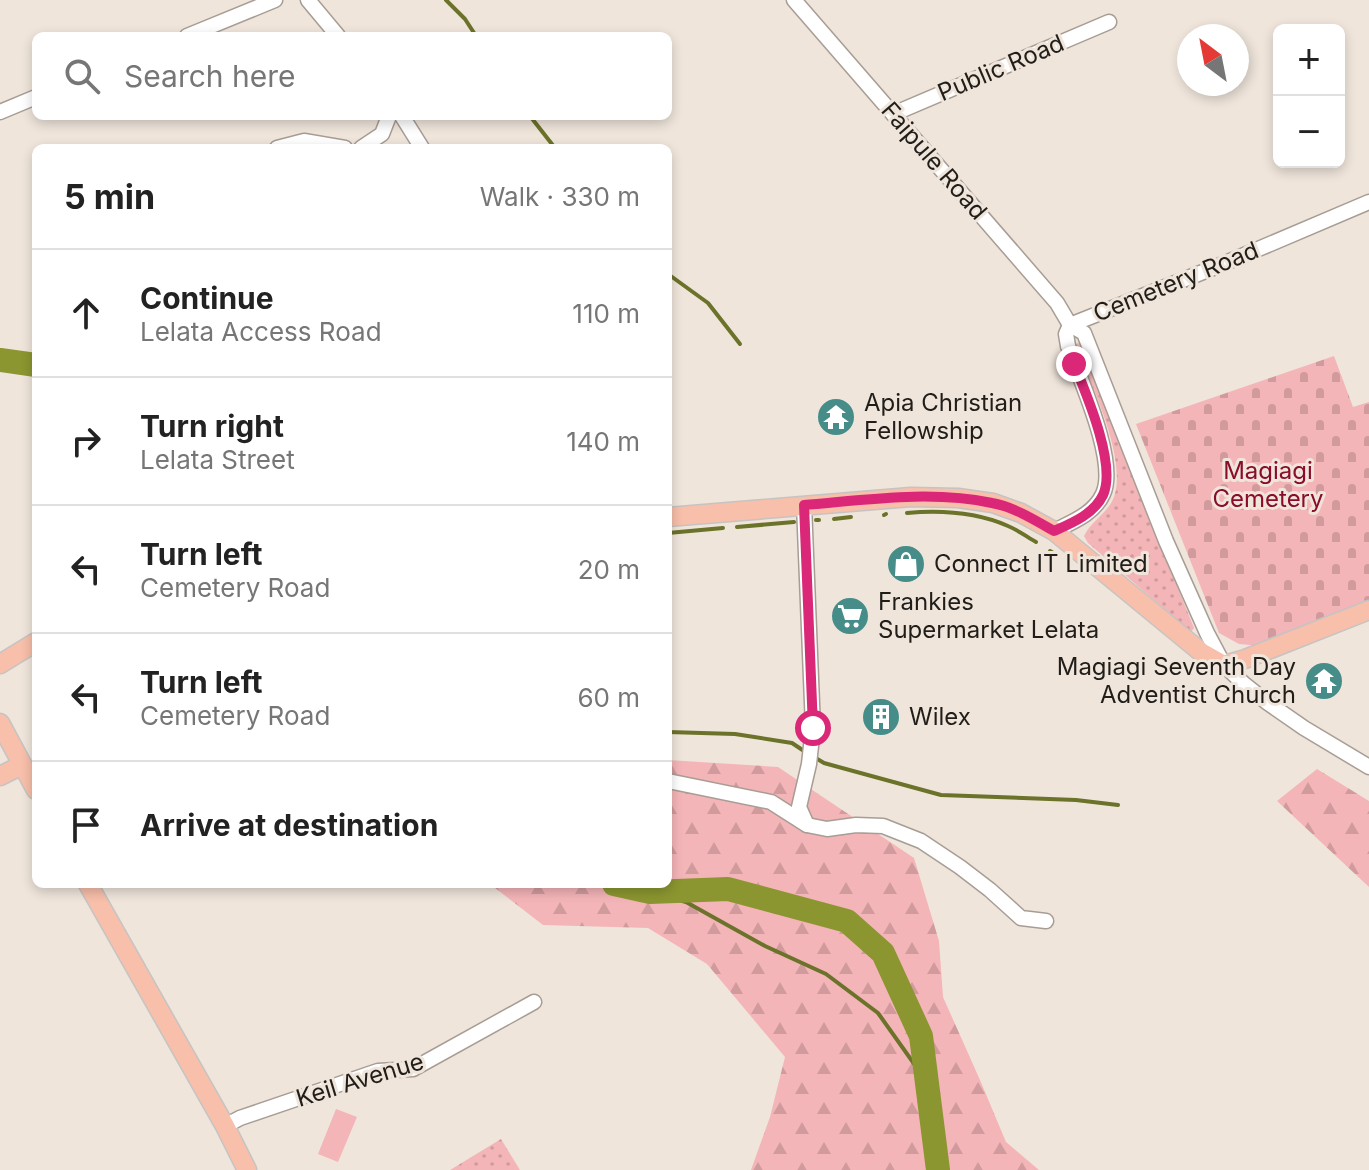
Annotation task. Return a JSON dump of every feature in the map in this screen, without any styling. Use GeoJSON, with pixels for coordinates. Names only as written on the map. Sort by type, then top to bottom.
{"type":"FeatureCollection","features":[{"type":"Feature","properties":{"kind":"main road"},"geometry":{"type":"LineString","coordinates":[[672,517],[911,497],[958,498],[993,503],[1021,513],[1054,531],[1201,652],[1224,665],[1369,610]]}},
{"type":"Feature","properties":{"kind":"main road"},"geometry":{"type":"LineString","coordinates":[[0,664],[32,644]]}},
{"type":"Feature","properties":{"kind":"main road"},"geometry":{"type":"LineString","coordinates":[[0,723],[32,783]]}},
{"type":"Feature","properties":{"kind":"main road"},"geometry":{"type":"LineString","coordinates":[[0,776],[22,765]]}},
{"type":"Feature","properties":{"kind":"main road"},"geometry":{"type":"LineString","coordinates":[[90,888],[247,1170]]}},
{"type":"Feature","properties":{"kind":"street"},"geometry":{"type":"LineString","coordinates":[[197,32],[275,0]]}},
{"type":"Feature","properties":{"kind":"street"},"geometry":{"type":"LineString","coordinates":[[308,0],[335,32]]}},
{"type":"Feature","properties":{"kind":"street","name":"Faipule Road"},"geometry":{"type":"LineString","coordinates":[[794,0],[1060,306],[1070,325],[1084,333],[1166,541],[1224,665]]}},
{"type":"Feature","properties":{"kind":"street","name":"Public Road"},"geometry":{"type":"LineString","coordinates":[[893,114],[1109,22]]}},
{"type":"Feature","properties":{"kind":"street"},"geometry":{"type":"LineString","coordinates":[[0,112],[32,99]]}},
{"type":"Feature","properties":{"kind":"street"},"geometry":{"type":"LineString","coordinates":[[367,144],[382,134],[387,120]]}},
{"type":"Feature","properties":{"kind":"street"},"geometry":{"type":"LineString","coordinates":[[404,120],[420,144]]}},
{"type":"Feature","properties":{"kind":"street"},"geometry":{"type":"LineString","coordinates":[[292,144],[304,141],[322,144]]}},
{"type":"Feature","properties":{"kind":"street","name":"Cemetery Road"},"geometry":{"type":"LineString","coordinates":[[1054,531],[1092,509],[1103,496],[1107,480],[1095,414],[1068,346],[1066,334],[1070,325],[1369,202]]}},
{"type":"Feature","properties":{"kind":"street"},"geometry":{"type":"LineString","coordinates":[[804,505],[813,728],[799,807],[807,825]]}},
{"type":"Feature","properties":{"kind":"street"},"geometry":{"type":"LineString","coordinates":[[1224,665],[1268,703],[1369,767]]}},
{"type":"Feature","properties":{"kind":"street"},"geometry":{"type":"LineString","coordinates":[[672,782],[771,802],[807,825],[827,829],[856,825],[883,826],[921,841],[990,890],[1021,918],[1046,921]]}},
{"type":"Feature","properties":{"kind":"street","name":"Keil Avenue"},"geometry":{"type":"LineString","coordinates":[[225,1126],[240,1118],[378,1071],[413,1069],[534,1002]]}},
{"type":"Feature","properties":{"kind":"green space"},"geometry":{"type":"Polygon","coordinates":[[[1079,343],[1194,628],[1191,632],[1088,543],[1084,536],[1111,503],[1117,481],[1107,424],[1076,344],[1079,343]]]}},
{"type":"Feature","properties":{"kind":"green space","name":"Magiagi Cemetery"},"geometry":{"type":"Polygon","coordinates":[[[1334,356],[1353,407],[1369,402],[1369,603],[1261,646],[1239,644],[1219,633],[1136,424],[1334,356]]]}},
{"type":"Feature","properties":{"kind":"green space"},"geometry":{"type":"Polygon","coordinates":[[[672,760],[778,767],[914,858],[939,941],[943,997],[1006,1142],[1039,1170],[751,1170],[770,1117],[785,1057],[707,964],[648,928],[543,925],[495,888],[672,888],[672,760]]]}},
{"type":"Feature","properties":{"kind":"green space"},"geometry":{"type":"Polygon","coordinates":[[[1317,769],[1369,801],[1369,887],[1277,801],[1317,769]]]}},
{"type":"Feature","properties":{"kind":"green space"},"geometry":{"type":"Polygon","coordinates":[[[336,1109],[357,1117],[338,1162],[318,1154],[336,1109]]]}},
{"type":"Feature","properties":{"kind":"green space"},"geometry":{"type":"Polygon","coordinates":[[[501,1139],[520,1170],[450,1170],[501,1139]]]}},
{"type":"Feature","properties":{"kind":"waterway"},"geometry":{"type":"LineString","coordinates":[[446,0],[473,32]]}},
{"type":"Feature","properties":{"kind":"waterway"},"geometry":{"type":"LineString","coordinates":[[533,120],[552,144]]}},
{"type":"Feature","properties":{"kind":"waterway"},"geometry":{"type":"LineString","coordinates":[[672,277],[708,303],[740,344]]}},
{"type":"Feature","properties":{"kind":"waterway"},"geometry":{"type":"LineString","coordinates":[[0,360],[32,364]]}},
{"type":"Feature","properties":{"kind":"waterway"},"geometry":{"type":"LineString","coordinates":[[907,513],[971,515],[996,521],[1036,542]]}},
{"type":"Feature","properties":{"kind":"waterway"},"geometry":{"type":"LineString","coordinates":[[834,519],[851,517]]}},
{"type":"Feature","properties":{"kind":"waterway"},"geometry":{"type":"LineString","coordinates":[[737,527],[794,522]]}},
{"type":"Feature","properties":{"kind":"waterway"},"geometry":{"type":"LineString","coordinates":[[672,533],[723,528]]}},
{"type":"Feature","properties":{"kind":"waterway"},"geometry":{"type":"LineString","coordinates":[[1050,551],[1055,554]]}},
{"type":"Feature","properties":{"kind":"waterway"},"geometry":{"type":"LineString","coordinates":[[672,732],[735,734],[792,743],[807,753]]}},
{"type":"Feature","properties":{"kind":"waterway"},"geometry":{"type":"LineString","coordinates":[[814,757],[824,763],[941,795],[1076,800],[1118,805]]}},
{"type":"Feature","properties":{"kind":"waterway"},"geometry":{"type":"LineString","coordinates":[[632,888],[650,892],[728,889],[847,921],[883,953],[921,1036],[938,1170]]}},
{"type":"Feature","properties":{"kind":"waterway"},"geometry":{"type":"LineString","coordinates":[[650,892],[686,902],[765,946],[826,974],[878,1013],[927,1082]]}},
{"type":"Feature","properties":{"kind":"place","name":"Apia Christian Fellowship"},"geometry":{"type":"Point","coordinates":[836,417]}},
{"type":"Feature","properties":{"kind":"place","name":"Connect IT Limited"},"geometry":{"type":"Point","coordinates":[906,564]}},
{"type":"Feature","properties":{"kind":"place","name":"Frankies Supermarket Lelata"},"geometry":{"type":"Point","coordinates":[850,616]}},
{"type":"Feature","properties":{"kind":"place","name":"Magiagi Seventh Day Adventist Church"},"geometry":{"type":"Point","coordinates":[1324,681]}},
{"type":"Feature","properties":{"kind":"place","name":"Wilex"},"geometry":{"type":"Point","coordinates":[881,717]}},
{"type":"Feature","properties":{"kind":"route"},"geometry":{"type":"LineString","coordinates":[[813,728],[804,505],[911,497],[958,498],[993,503],[1021,513],[1054,531],[1081,518],[1103,496],[1107,480],[1095,414],[1074,364]]}}]}
